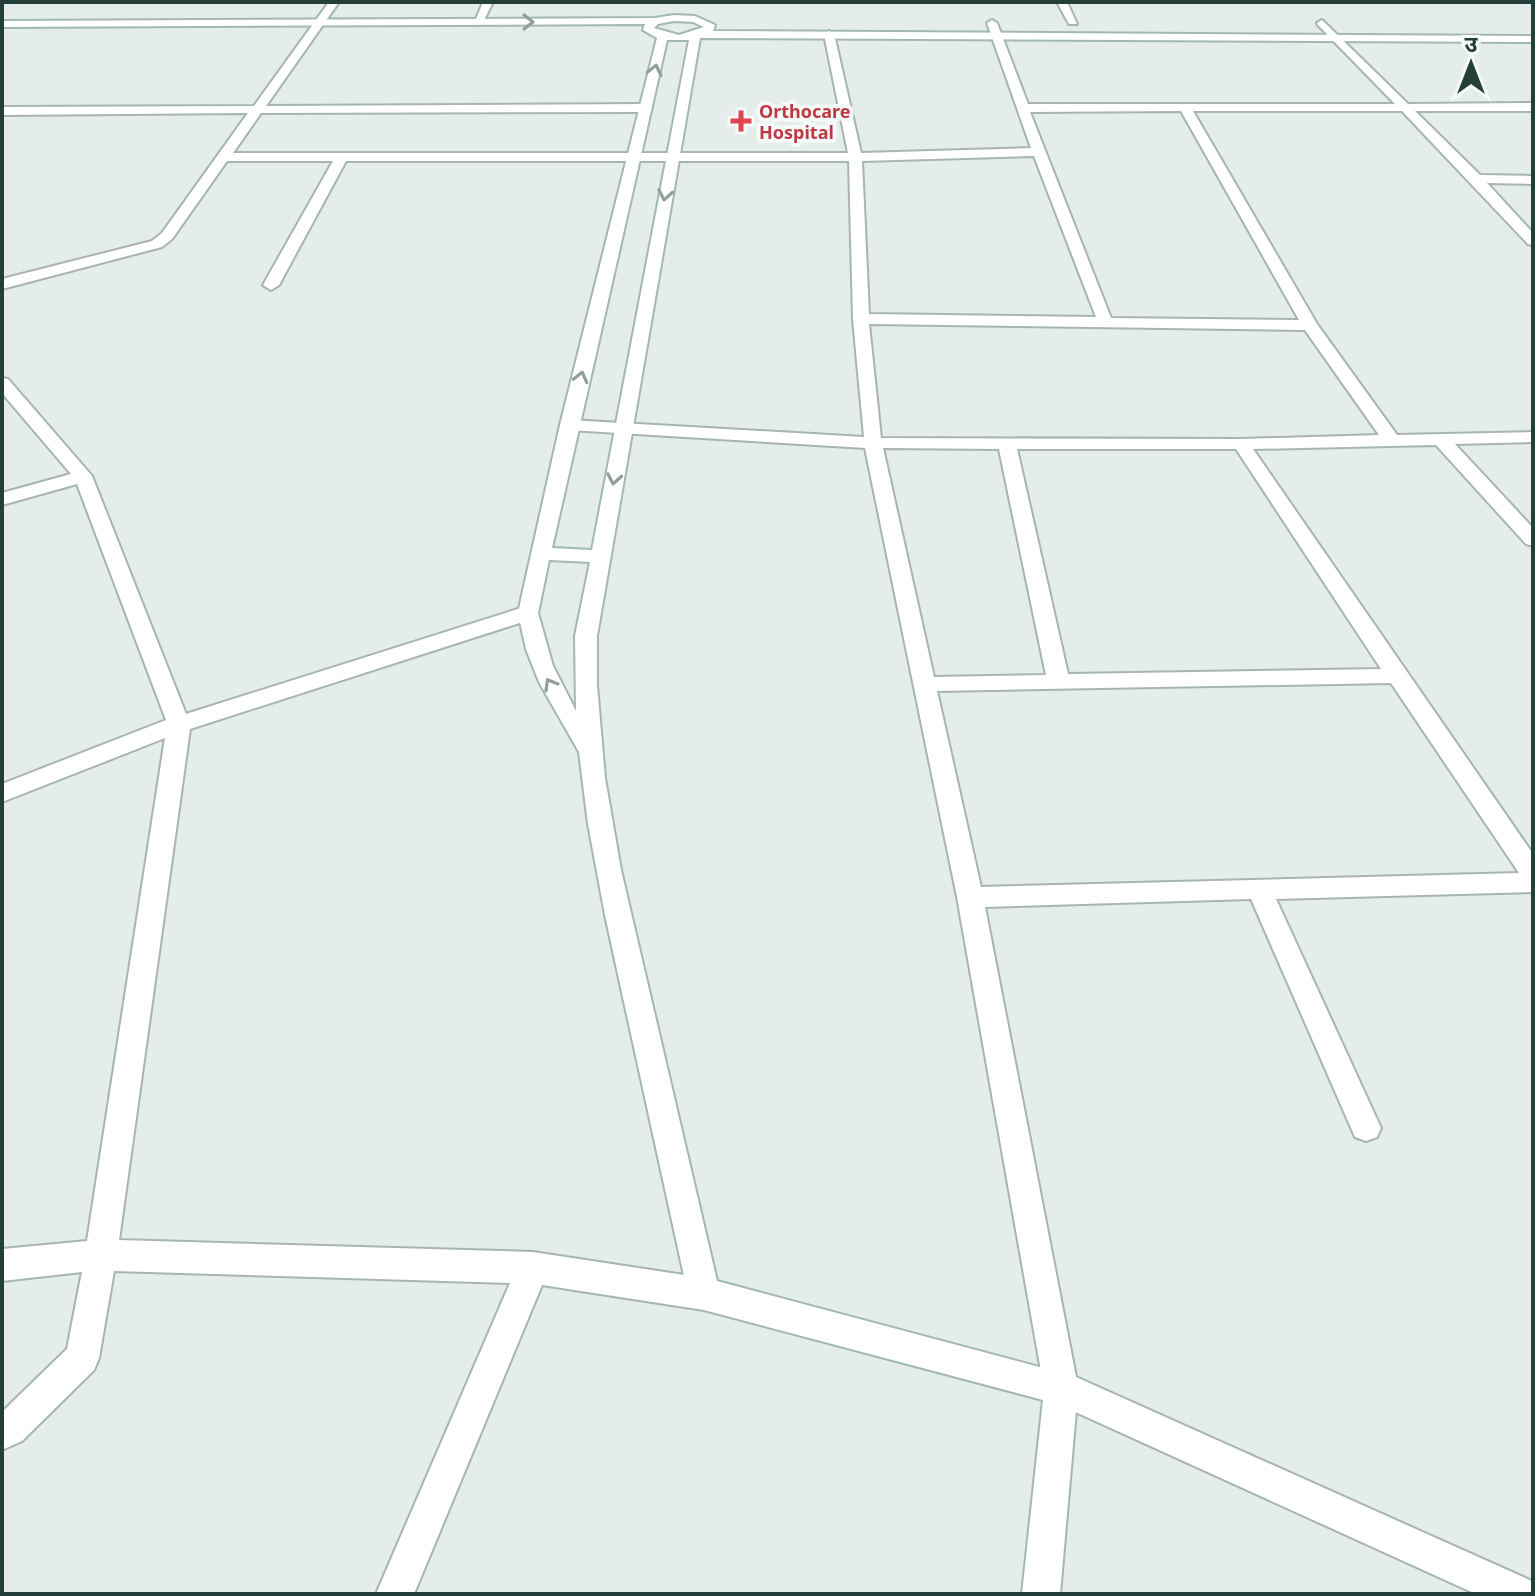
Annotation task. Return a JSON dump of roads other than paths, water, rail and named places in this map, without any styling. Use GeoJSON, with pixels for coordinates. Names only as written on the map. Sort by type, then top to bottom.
{"type":"FeatureCollection","features":[{"type":"Feature","properties":{"kind":"street"},"geometry":{"type":"LineString","coordinates":[[2,284],[157,244],[167,236],[334,2]]}},
{"type":"Feature","properties":{"kind":"street"},"geometry":{"type":"LineString","coordinates":[[478,22],[488,2]]}},
{"type":"Feature","properties":{"kind":"street"},"geometry":{"type":"LineString","coordinates":[[674,18],[676,2]]}},
{"type":"Feature","properties":{"kind":"street"},"geometry":{"type":"LineString","coordinates":[[1062,2],[1073,22]]}},
{"type":"Feature","properties":{"kind":"street"},"geometry":{"type":"LineString","coordinates":[[639,34],[658,31],[674,18],[695,19],[703,31],[672,155],[600,556],[586,636],[585,698],[588,751],[609,880],[704,1294]]}},
{"type":"Feature","properties":{"kind":"street"},"geometry":{"type":"LineString","coordinates":[[2,34],[478,22],[658,31],[829,34],[998,27],[1337,38],[1533,39]]}},
{"type":"Feature","properties":{"kind":"street"},"geometry":{"type":"LineString","coordinates":[[1060,22],[1089,22]]}},
{"type":"Feature","properties":{"kind":"street"},"geometry":{"type":"LineString","coordinates":[[703,31],[961,23]]}},
{"type":"Feature","properties":{"kind":"street"},"geometry":{"type":"LineString","coordinates":[[976,23],[998,27]]}},
{"type":"Feature","properties":{"kind":"street"},"geometry":{"type":"LineString","coordinates":[[1306,23],[1337,23]]}},
{"type":"Feature","properties":{"kind":"street"},"geometry":{"type":"LineString","coordinates":[[1322,23],[1533,241]]}},
{"type":"Feature","properties":{"kind":"street"},"geometry":{"type":"LineString","coordinates":[[2,24],[608,34]]}},
{"type":"Feature","properties":{"kind":"street"},"geometry":{"type":"LineString","coordinates":[[998,27],[1023,108],[1106,324]]}},
{"type":"Feature","properties":{"kind":"street"},"geometry":{"type":"LineString","coordinates":[[588,751],[542,670],[531,639],[528,613],[569,425],[646,108],[658,31]]}},
{"type":"Feature","properties":{"kind":"street"},"geometry":{"type":"LineString","coordinates":[[829,34],[855,157],[861,319],[873,443],[970,897],[1061,1388],[1041,1594]]}},
{"type":"Feature","properties":{"kind":"street"},"geometry":{"type":"LineString","coordinates":[[1023,108],[1533,107]]}},
{"type":"Feature","properties":{"kind":"street"},"geometry":{"type":"LineString","coordinates":[[2,111],[646,108]]}},
{"type":"Feature","properties":{"kind":"street"},"geometry":{"type":"LineString","coordinates":[[1185,108],[1310,325],[1390,438]]}},
{"type":"Feature","properties":{"kind":"street"},"geometry":{"type":"LineString","coordinates":[[222,157],[855,157],[1039,152]]}},
{"type":"Feature","properties":{"kind":"street"},"geometry":{"type":"LineString","coordinates":[[271,285],[342,156]]}},
{"type":"Feature","properties":{"kind":"street"},"geometry":{"type":"LineString","coordinates":[[1476,179],[1533,180]]}},
{"type":"Feature","properties":{"kind":"street"},"geometry":{"type":"LineString","coordinates":[[861,319],[1310,325]]}},
{"type":"Feature","properties":{"kind":"street"},"geometry":{"type":"LineString","coordinates":[[2,383],[83,476],[179,724],[101,1255],[82,1358],[10,1429],[2,1432]]}},
{"type":"Feature","properties":{"kind":"street"},"geometry":{"type":"LineString","coordinates":[[569,425],[873,443],[1241,444],[1390,438],[1533,437]]}},
{"type":"Feature","properties":{"kind":"street"},"geometry":{"type":"LineString","coordinates":[[1441,439],[1533,540]]}},
{"type":"Feature","properties":{"kind":"street"},"geometry":{"type":"LineString","coordinates":[[1007,442],[1059,683]]}},
{"type":"Feature","properties":{"kind":"street"},"geometry":{"type":"LineString","coordinates":[[1241,444],[1533,874]]}},
{"type":"Feature","properties":{"kind":"street"},"geometry":{"type":"LineString","coordinates":[[2,499],[83,476]]}},
{"type":"Feature","properties":{"kind":"street"},"geometry":{"type":"LineString","coordinates":[[541,554],[600,556]]}},
{"type":"Feature","properties":{"kind":"street"},"geometry":{"type":"LineString","coordinates":[[2,793],[179,724],[528,613]]}},
{"type":"Feature","properties":{"kind":"street"},"geometry":{"type":"LineString","coordinates":[[924,684],[1397,676]]}},
{"type":"Feature","properties":{"kind":"street"},"geometry":{"type":"LineString","coordinates":[[970,897],[1533,882]]}},
{"type":"Feature","properties":{"kind":"street"},"geometry":{"type":"LineString","coordinates":[[1259,889],[1366,1128]]}},
{"type":"Feature","properties":{"kind":"street"},"geometry":{"type":"LineString","coordinates":[[2,1265],[101,1255],[533,1268],[704,1294],[1061,1388],[1519,1594]]}},
{"type":"Feature","properties":{"kind":"street"},"geometry":{"type":"LineString","coordinates":[[395,1594],[533,1268]]}},
{"type":"Feature","properties":{"kind":"place","name":"Orthocare Hospital"},"geometry":{"type":"Point","coordinates":[741,121]}}]}
